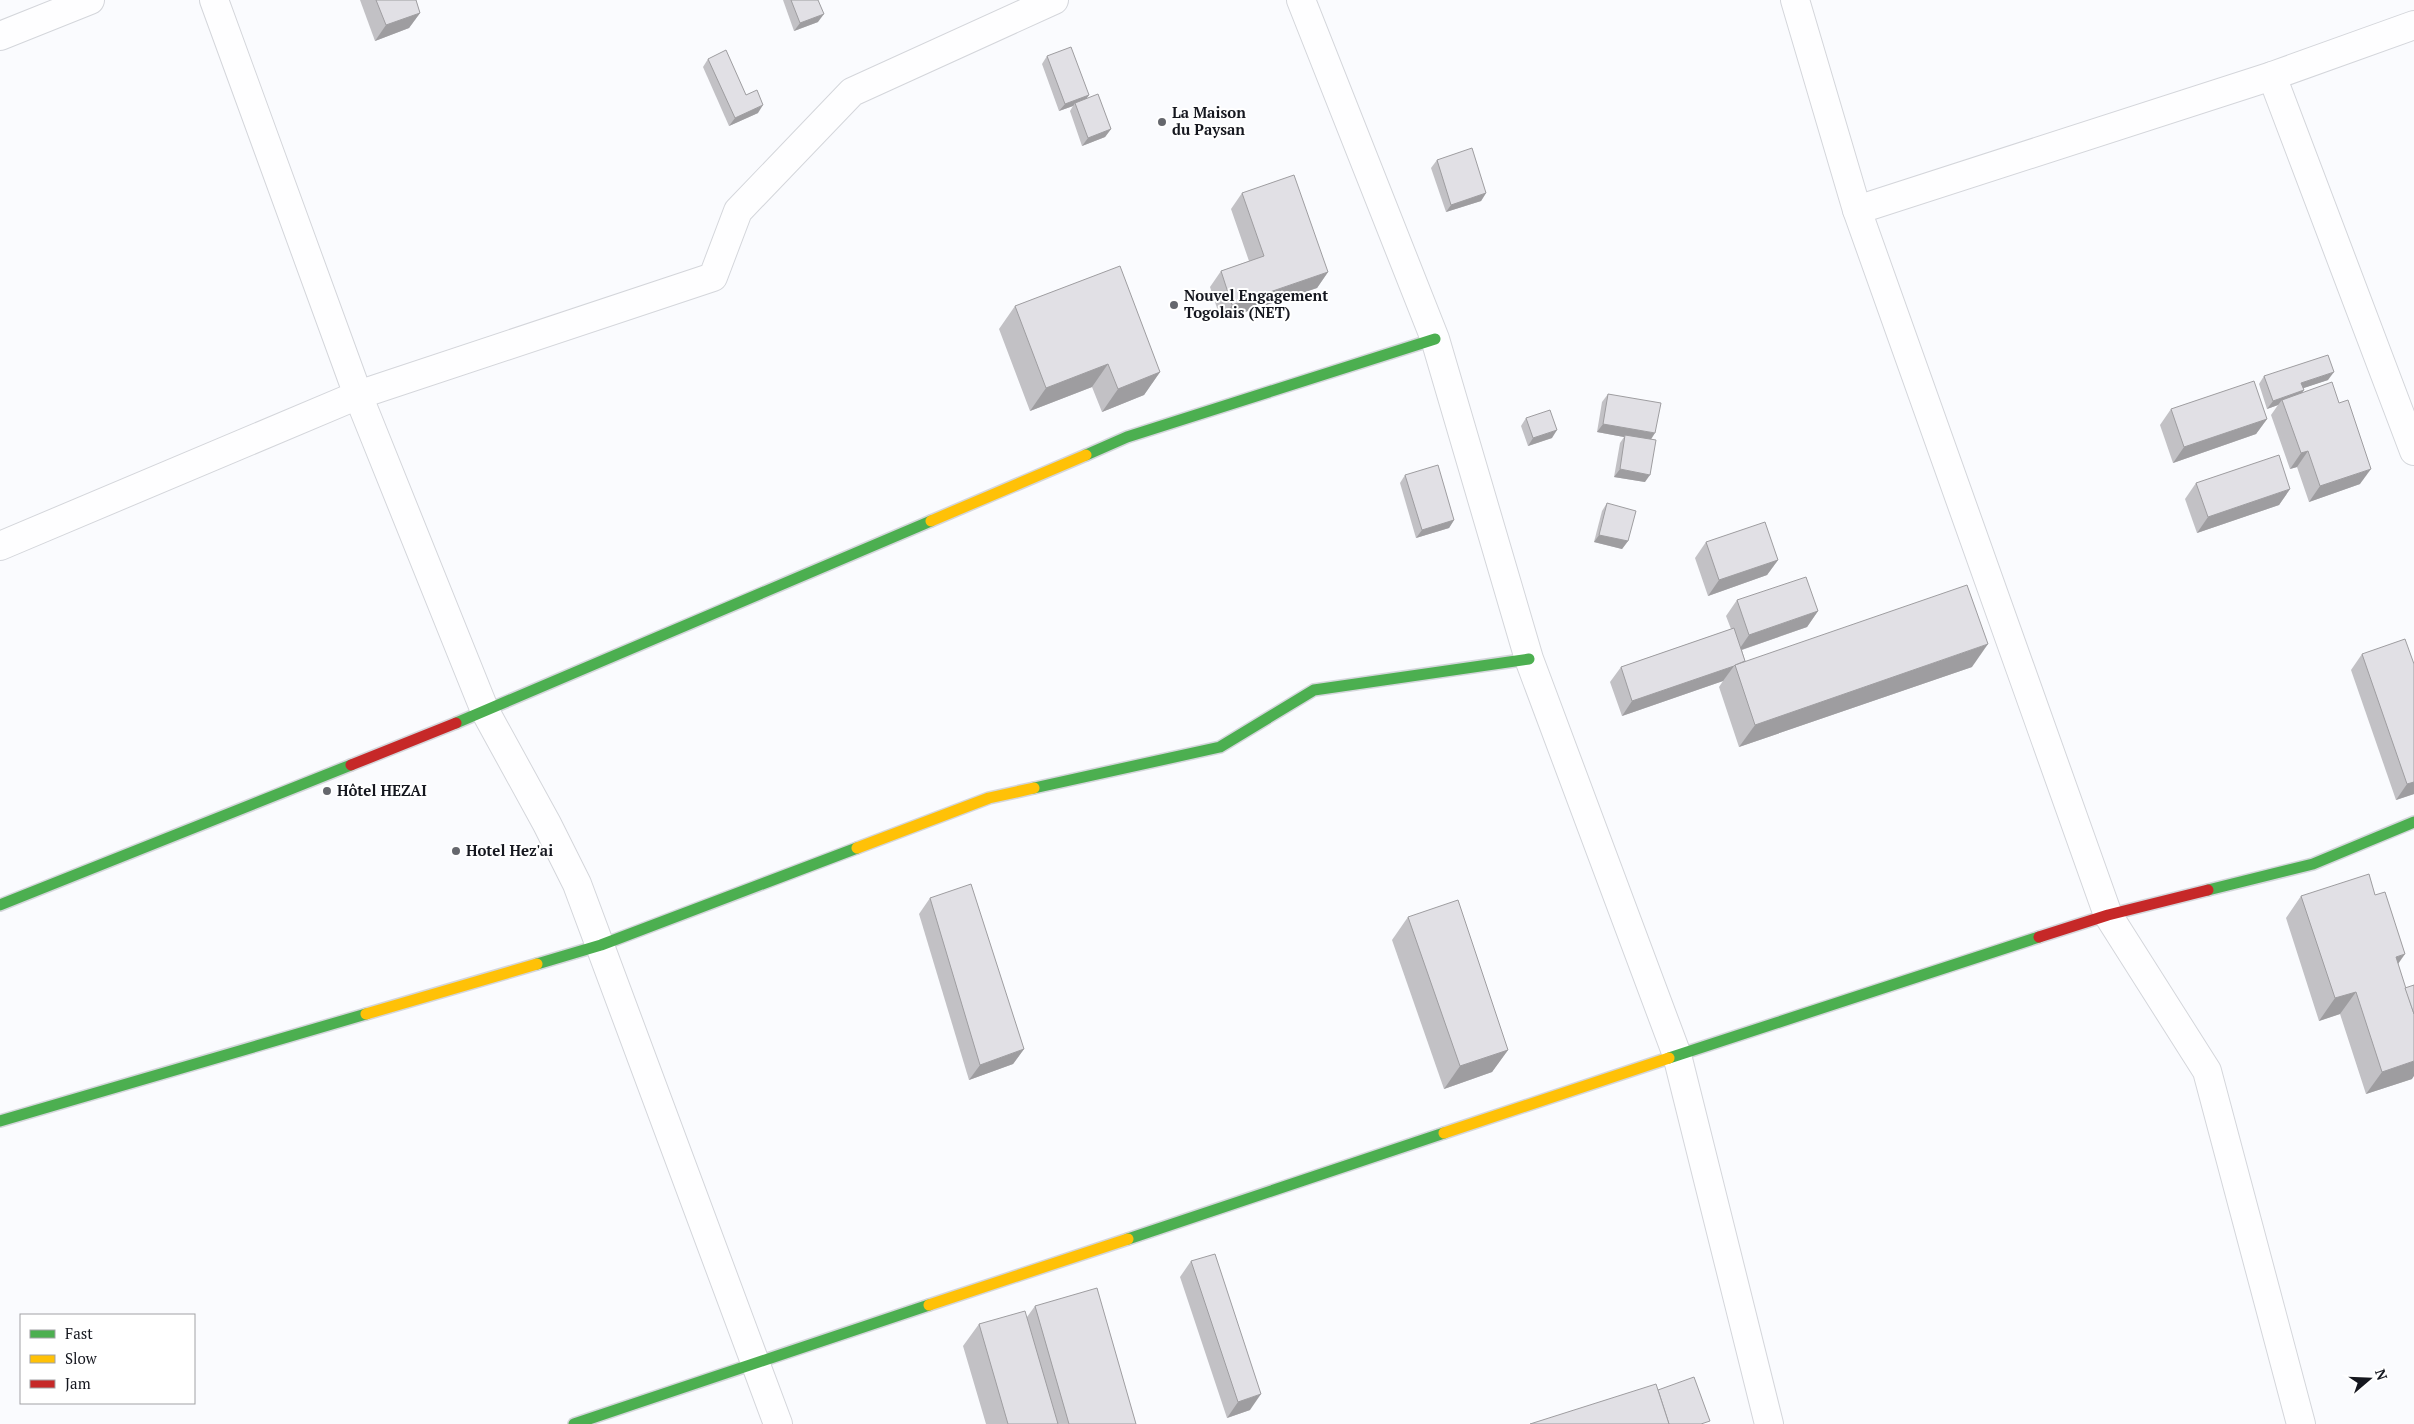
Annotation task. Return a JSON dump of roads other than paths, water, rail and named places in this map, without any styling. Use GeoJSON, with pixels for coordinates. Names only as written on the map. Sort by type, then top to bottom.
{"type":"FeatureCollection","features":[{"type":"Feature","properties":{"kind":"street"},"geometry":{"type":"LineString","coordinates":[[0,36],[90,0]]}},
{"type":"Feature","properties":{"kind":"street"},"geometry":{"type":"LineString","coordinates":[[214,0],[358,395],[484,711],[547,824],[577,884],[754,1365],[778,1424]]}},
{"type":"Feature","properties":{"kind":"street"},"geometry":{"type":"LineString","coordinates":[[0,546],[358,395],[562,325],[642,302],[713,277],[738,211],[852,92],[1054,0]]}},
{"type":"Feature","properties":{"kind":"street"},"geometry":{"type":"LineString","coordinates":[[1301,0],[1435,339],[1529,659],[1677,1055],[1769,1424]]}},
{"type":"Feature","properties":{"kind":"street"},"geometry":{"type":"LineString","coordinates":[[1795,0],[1857,210],[2108,915],[2207,1071],[2301,1424]]}},
{"type":"Feature","properties":{"kind":"street"},"geometry":{"type":"LineString","coordinates":[[1857,210],[2272,76],[2414,24]]}},
{"type":"Feature","properties":{"kind":"street"},"geometry":{"type":"LineString","coordinates":[[2272,76],[2414,451]]}},
{"type":"Feature","properties":{"kind":"street"},"geometry":{"type":"LineString","coordinates":[[0,906],[484,711],[1127,437],[1435,339]]}},
{"type":"Feature","properties":{"kind":"street"},"geometry":{"type":"LineString","coordinates":[[0,1121],[601,946],[989,798],[1220,747],[1314,690],[1529,659]]}},
{"type":"Feature","properties":{"kind":"street"},"geometry":{"type":"LineString","coordinates":[[574,1424],[1677,1055],[2108,915],[2313,864],[2414,822]]}},
{"type":"Feature","properties":{"kind":"place","name":"La Maison du Paysan"},"geometry":{"type":"Point","coordinates":[1162,122]}},
{"type":"Feature","properties":{"kind":"place","name":"Nouvel Engagement Togolais (NET)"},"geometry":{"type":"Point","coordinates":[1174,305]}},
{"type":"Feature","properties":{"kind":"place","name":"Hôtel HEZAI"},"geometry":{"type":"Point","coordinates":[327,791]}},
{"type":"Feature","properties":{"kind":"place","name":"Hotel Hez'ai"},"geometry":{"type":"Point","coordinates":[456,851]}}]}
